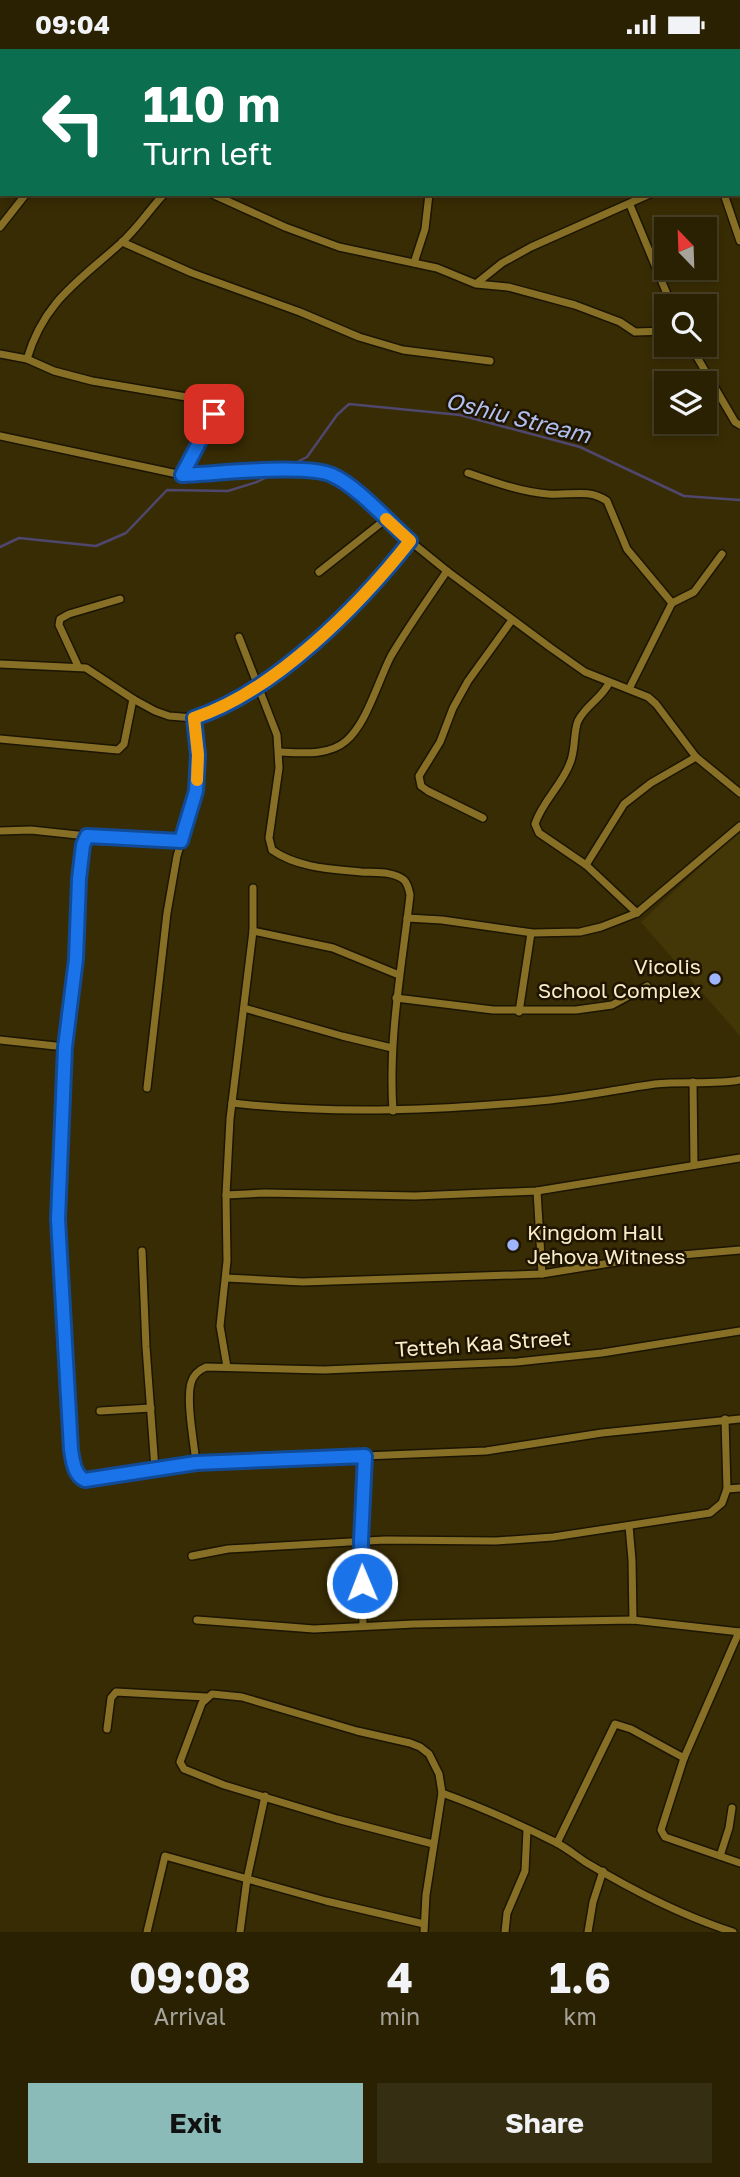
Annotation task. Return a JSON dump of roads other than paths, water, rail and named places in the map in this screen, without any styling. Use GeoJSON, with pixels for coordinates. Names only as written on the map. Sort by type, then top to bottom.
{"type":"FeatureCollection","features":[{"type":"Feature","properties":{"kind":"street"},"geometry":{"type":"LineString","coordinates":[[0,227],[24,196]]}},
{"type":"Feature","properties":{"kind":"street"},"geometry":{"type":"LineString","coordinates":[[27,359],[38,329],[62,295],[122,242],[161,196]]}},
{"type":"Feature","properties":{"kind":"street"},"geometry":{"type":"LineString","coordinates":[[216,196],[285,227],[339,247],[437,268],[476,283],[508,287],[575,305],[608,317],[635,332],[654,331]]}},
{"type":"Feature","properties":{"kind":"street"},"geometry":{"type":"LineString","coordinates":[[414,263],[425,229],[429,196]]}},
{"type":"Feature","properties":{"kind":"street"},"geometry":{"type":"LineString","coordinates":[[476,283],[502,263],[531,247],[646,196]]}},
{"type":"Feature","properties":{"kind":"street"},"geometry":{"type":"LineString","coordinates":[[725,196],[740,241]]}},
{"type":"Feature","properties":{"kind":"street"},"geometry":{"type":"LineString","coordinates":[[630,205],[667,294]]}},
{"type":"Feature","properties":{"kind":"street"},"geometry":{"type":"LineString","coordinates":[[122,242],[192,273],[300,312],[359,337],[403,350],[490,362]]}},
{"type":"Feature","properties":{"kind":"street"},"geometry":{"type":"LineString","coordinates":[[0,353],[27,359],[54,371],[92,381],[216,403],[218,407],[182,475]]}},
{"type":"Feature","properties":{"kind":"street"},"geometry":{"type":"LineString","coordinates":[[697,357],[735,422],[740,425]]}},
{"type":"Feature","properties":{"kind":"street"},"geometry":{"type":"LineString","coordinates":[[0,436],[182,475],[303,469],[331,474],[366,500],[447,571],[585,672],[648,697],[696,757],[740,793]]}},
{"type":"Feature","properties":{"kind":"street"},"geometry":{"type":"LineString","coordinates":[[468,473],[549,495],[576,493],[600,496],[607,501],[627,549],[672,603]]}},
{"type":"Feature","properties":{"kind":"street"},"geometry":{"type":"LineString","coordinates":[[319,572],[386,519]]}},
{"type":"Feature","properties":{"kind":"street"},"geometry":{"type":"LineString","coordinates":[[0,664],[86,668],[133,699],[169,716],[194,718],[221,706],[298,659],[365,594],[410,541]]}},
{"type":"Feature","properties":{"kind":"street"},"geometry":{"type":"LineString","coordinates":[[629,689],[672,603],[694,592],[722,554]]}},
{"type":"Feature","properties":{"kind":"street"},"geometry":{"type":"LineString","coordinates":[[279,752],[315,753],[345,742],[357,729],[390,658],[406,631],[447,571]]}},
{"type":"Feature","properties":{"kind":"street"},"geometry":{"type":"LineString","coordinates":[[78,666],[59,625],[60,619],[120,600]]}},
{"type":"Feature","properties":{"kind":"street"},"geometry":{"type":"LineString","coordinates":[[483,818],[428,791],[421,786],[419,776],[440,742],[453,708],[468,681],[512,620]]}},
{"type":"Feature","properties":{"kind":"street"},"geometry":{"type":"LineString","coordinates":[[239,636],[277,735],[279,752],[269,838],[272,850],[288,859],[312,866],[378,872],[403,879],[410,895],[392,1048],[393,1111]]}},
{"type":"Feature","properties":{"kind":"street"},"geometry":{"type":"LineString","coordinates":[[609,683],[605,691],[579,718],[575,752],[569,767],[538,814],[535,824],[539,833],[586,865],[637,913]]}},
{"type":"Feature","properties":{"kind":"street"},"geometry":{"type":"LineString","coordinates":[[0,739],[118,750],[124,744],[133,699]]}},
{"type":"Feature","properties":{"kind":"street"},"geometry":{"type":"LineString","coordinates":[[147,1088],[166,913],[181,841],[196,791],[198,755],[194,718]]}},
{"type":"Feature","properties":{"kind":"street"},"geometry":{"type":"LineString","coordinates":[[586,865],[624,804],[642,789],[696,757]]}},
{"type":"Feature","properties":{"kind":"street"},"geometry":{"type":"LineString","coordinates":[[407,918],[442,920],[531,933],[580,932],[637,913],[740,826]]}},
{"type":"Feature","properties":{"kind":"street"},"geometry":{"type":"LineString","coordinates":[[0,831],[31,830],[181,841]]}},
{"type":"Feature","properties":{"kind":"street"},"geometry":{"type":"LineString","coordinates":[[87,836],[83,845],[79,879],[76,959],[65,1047],[58,1219],[73,1463],[80,1478],[85,1480],[196,1463],[486,1451],[602,1433],[740,1419]]}},
{"type":"Feature","properties":{"kind":"street"},"geometry":{"type":"LineString","coordinates":[[227,1367],[220,1336],[228,1235],[226,1195],[237,1044],[253,931],[253,888]]}},
{"type":"Feature","properties":{"kind":"street"},"geometry":{"type":"LineString","coordinates":[[253,931],[333,949],[399,975]]}},
{"type":"Feature","properties":{"kind":"street"},"geometry":{"type":"LineString","coordinates":[[519,1011],[531,933]]}},
{"type":"Feature","properties":{"kind":"street"},"geometry":{"type":"LineString","coordinates":[[396,998],[480,1009],[597,1009],[622,1001],[647,986]]}},
{"type":"Feature","properties":{"kind":"street"},"geometry":{"type":"LineString","coordinates":[[244,1008],[392,1048]]}},
{"type":"Feature","properties":{"kind":"street"},"geometry":{"type":"LineString","coordinates":[[0,1040],[65,1047]]}},
{"type":"Feature","properties":{"kind":"street"},"geometry":{"type":"LineString","coordinates":[[233,1103],[276,1108],[393,1111],[552,1100],[680,1081],[740,1080]]}},
{"type":"Feature","properties":{"kind":"street"},"geometry":{"type":"LineString","coordinates":[[693,1082],[694,1165]]}},
{"type":"Feature","properties":{"kind":"street"},"geometry":{"type":"LineString","coordinates":[[226,1195],[265,1192],[415,1196],[537,1191],[740,1158]]}},
{"type":"Feature","properties":{"kind":"street"},"geometry":{"type":"LineString","coordinates":[[537,1191],[542,1274]]}},
{"type":"Feature","properties":{"kind":"street"},"geometry":{"type":"LineString","coordinates":[[226,1278],[302,1282],[542,1274],[635,1259],[740,1250]]}},
{"type":"Feature","properties":{"kind":"street"},"geometry":{"type":"LineString","coordinates":[[142,1251],[155,1469]]}},
{"type":"Feature","properties":{"kind":"street","name":"Tetteh Kaa Street"},"geometry":{"type":"LineString","coordinates":[[196,1463],[190,1400],[191,1381],[206,1367],[366,1370],[517,1362],[602,1353],[740,1331]]}},
{"type":"Feature","properties":{"kind":"street"},"geometry":{"type":"LineString","coordinates":[[100,1411],[151,1408]]}},
{"type":"Feature","properties":{"kind":"street"},"geometry":{"type":"LineString","coordinates":[[192,1556],[228,1549],[361,1541],[496,1541],[554,1537],[710,1513],[722,1503],[727,1489],[725,1419]]}},
{"type":"Feature","properties":{"kind":"street"},"geometry":{"type":"LineString","coordinates":[[363,1625],[361,1541],[365,1456]]}},
{"type":"Feature","properties":{"kind":"street"},"geometry":{"type":"LineString","coordinates":[[727,1489],[740,1488]]}},
{"type":"Feature","properties":{"kind":"street"},"geometry":{"type":"LineString","coordinates":[[629,1527],[633,1620]]}},
{"type":"Feature","properties":{"kind":"street"},"geometry":{"type":"LineString","coordinates":[[197,1620],[314,1629],[363,1625],[633,1620],[740,1632],[684,1758],[662,1833],[673,1841],[740,1863]]}},
{"type":"Feature","properties":{"kind":"street"},"geometry":{"type":"LineString","coordinates":[[107,1729],[111,1698],[116,1692],[242,1697],[420,1747],[433,1761],[439,1774],[442,1793],[433,1844],[424,1928],[164,1856],[147,1932]]}},
{"type":"Feature","properties":{"kind":"street"},"geometry":{"type":"LineString","coordinates":[[206,1697],[198,1710],[180,1762],[181,1766],[209,1780],[337,1819],[433,1844]]}},
{"type":"Feature","properties":{"kind":"street"},"geometry":{"type":"LineString","coordinates":[[557,1843],[615,1724],[631,1728],[684,1758]]}},
{"type":"Feature","properties":{"kind":"street"},"geometry":{"type":"LineString","coordinates":[[442,1793],[482,1808],[557,1843],[603,1871],[706,1923],[733,1932]]}},
{"type":"Feature","properties":{"kind":"street"},"geometry":{"type":"LineString","coordinates":[[240,1932],[247,1879],[265,1796]]}},
{"type":"Feature","properties":{"kind":"street"},"geometry":{"type":"LineString","coordinates":[[720,1856],[732,1808]]}},
{"type":"Feature","properties":{"kind":"street"},"geometry":{"type":"LineString","coordinates":[[505,1932],[507,1913],[525,1871],[527,1830]]}},
{"type":"Feature","properties":{"kind":"street"},"geometry":{"type":"LineString","coordinates":[[588,1932],[593,1902],[603,1871]]}},
{"type":"Feature","properties":{"kind":"waterway","name":"Oshiu Stream"},"geometry":{"type":"LineString","coordinates":[[287,467],[307,457],[337,415],[349,404],[460,415],[580,447],[684,496],[740,500]]}},
{"type":"Feature","properties":{"kind":"waterway","name":"Oshiu Stream"},"geometry":{"type":"LineString","coordinates":[[0,547],[19,538],[96,546],[126,533],[167,490],[228,491],[275,473]]}},
{"type":"Feature","properties":{"kind":"place","name":"Vicolis School Complex"},"geometry":{"type":"Point","coordinates":[715,979]}},
{"type":"Feature","properties":{"kind":"place","name":"Kingdom Hall Jehova Witness"},"geometry":{"type":"Point","coordinates":[513,1245]}}]}
